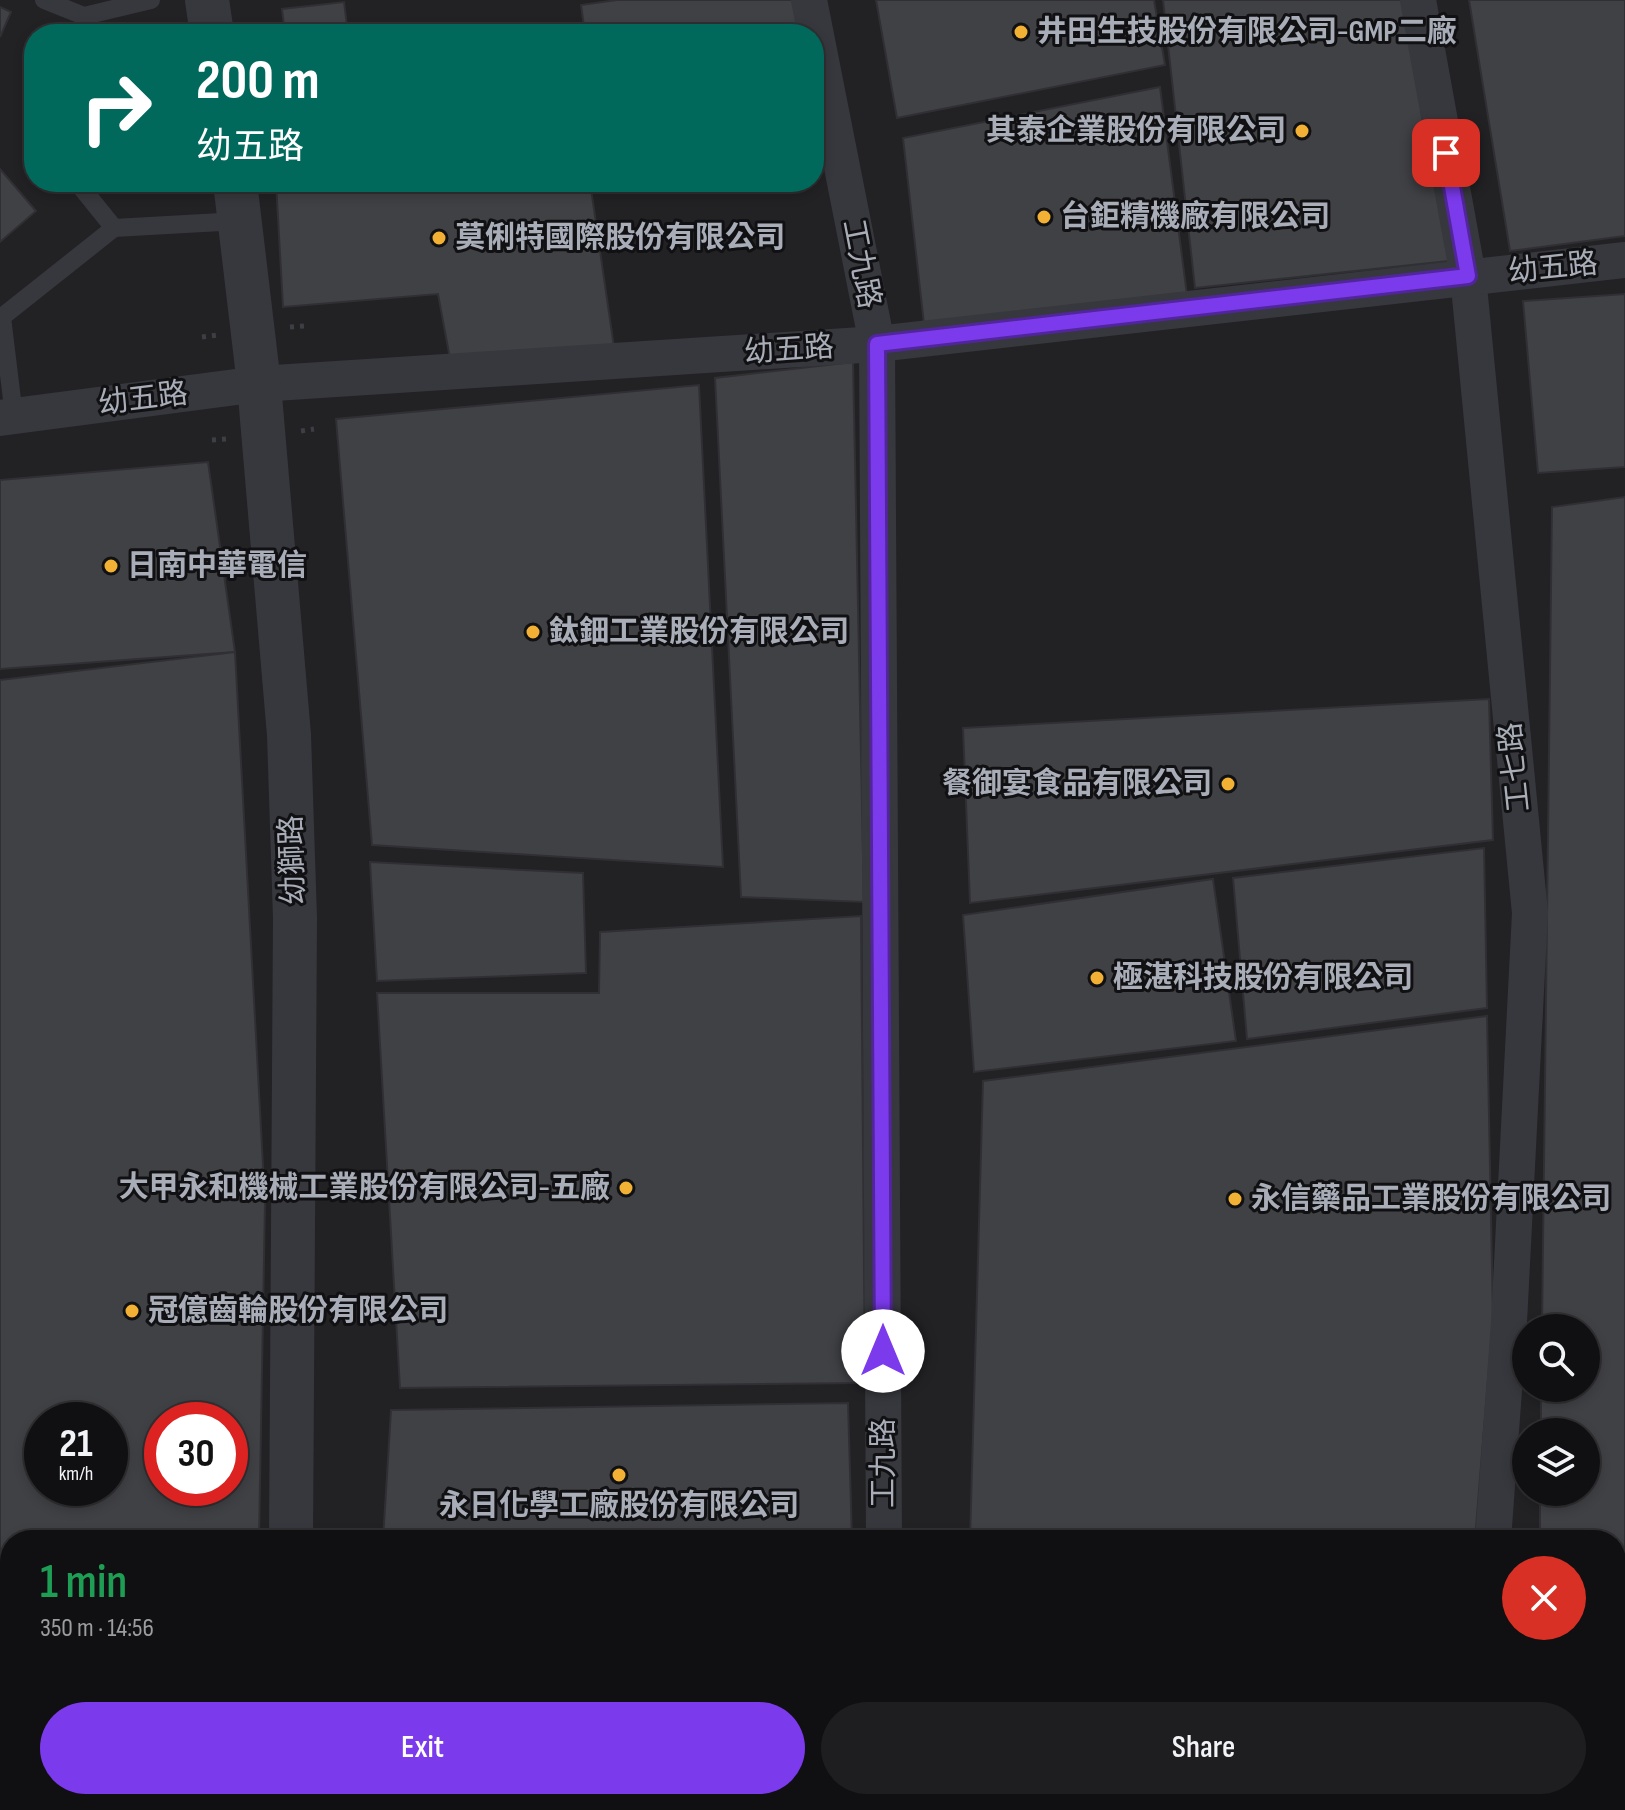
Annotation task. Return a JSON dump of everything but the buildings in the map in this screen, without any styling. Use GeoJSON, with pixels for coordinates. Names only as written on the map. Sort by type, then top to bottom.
{"type":"FeatureCollection","features":[{"type":"Feature","properties":{"kind":"street"},"geometry":{"type":"LineString","coordinates":[[207,0],[211,24]]}},
{"type":"Feature","properties":{"kind":"street","name":"工九路"},"geometry":{"type":"LineString","coordinates":[[809,0],[814,24]]}},
{"type":"Feature","properties":{"kind":"street","name":"工七路"},"geometry":{"type":"LineString","coordinates":[[1418,0],[1468,276],[1530,913],[1509,1322],[1494,1530]]}},
{"type":"Feature","properties":{"kind":"street","name":"工九路"},"geometry":{"type":"LineString","coordinates":[[824,76],[877,344],[884,1530]]}},
{"type":"Feature","properties":{"kind":"street","name":"幼獅路"},"geometry":{"type":"LineString","coordinates":[[237,202],[259,384],[289,735],[295,918],[291,1530]]}},
{"type":"Feature","properties":{"kind":"street","name":"幼五路"},"geometry":{"type":"LineString","coordinates":[[7,417],[259,384],[877,344],[1625,260]]}},
{"type":"Feature","properties":{"kind":"lane"},"geometry":{"type":"LineString","coordinates":[[44,0],[84,16],[151,0]]}},
{"type":"Feature","properties":{"kind":"lane"},"geometry":{"type":"LineString","coordinates":[[81,24],[84,16]]}},
{"type":"Feature","properties":{"kind":"lane"},"geometry":{"type":"LineString","coordinates":[[85,192],[114,228]]}},
{"type":"Feature","properties":{"kind":"lane"},"geometry":{"type":"LineString","coordinates":[[7,417],[1,317],[114,228],[237,202]]}},
{"type":"Feature","properties":{"kind":"shaded area"},"geometry":{"type":"Polygon","coordinates":[[[0,0],[1625,0],[1625,1530],[0,1530],[0,0]]]}},
{"type":"Feature","properties":{"kind":"place","name":"井田生技股份有限公司-GMP二廠"},"geometry":{"type":"Point","coordinates":[1021,32]}},
{"type":"Feature","properties":{"kind":"place","name":"其泰企業股份有限公司"},"geometry":{"type":"Point","coordinates":[1302,131]}},
{"type":"Feature","properties":{"kind":"place","name":"台鉅精機廠有限公司"},"geometry":{"type":"Point","coordinates":[1044,217]}},
{"type":"Feature","properties":{"kind":"place","name":"莫俐特國際股份有限公司"},"geometry":{"type":"Point","coordinates":[439,238]}},
{"type":"Feature","properties":{"kind":"place","name":"日南中華電信"},"geometry":{"type":"Point","coordinates":[111,566]}},
{"type":"Feature","properties":{"kind":"place","name":"鈦鈿工業股份有限公司"},"geometry":{"type":"Point","coordinates":[533,632]}},
{"type":"Feature","properties":{"kind":"place","name":"餐御宴食品有限公司"},"geometry":{"type":"Point","coordinates":[1228,784]}},
{"type":"Feature","properties":{"kind":"place","name":"極湛科技股份有限公司"},"geometry":{"type":"Point","coordinates":[1097,978]}},
{"type":"Feature","properties":{"kind":"place","name":"大甲永和機械工業股份有限公司-五廠"},"geometry":{"type":"Point","coordinates":[626,1188]}},
{"type":"Feature","properties":{"kind":"place","name":"永信藥品工業股份有限公司"},"geometry":{"type":"Point","coordinates":[1235,1199]}},
{"type":"Feature","properties":{"kind":"place","name":"冠億齒輪股份有限公司"},"geometry":{"type":"Point","coordinates":[132,1311]}},
{"type":"Feature","properties":{"kind":"place","name":"永日化學工廠股份有限公司"},"geometry":{"type":"Point","coordinates":[619,1475]}},
{"type":"Feature","properties":{"kind":"route"},"geometry":{"type":"LineString","coordinates":[[883,1351],[877,344],[1468,276],[1446,153]]}}]}
